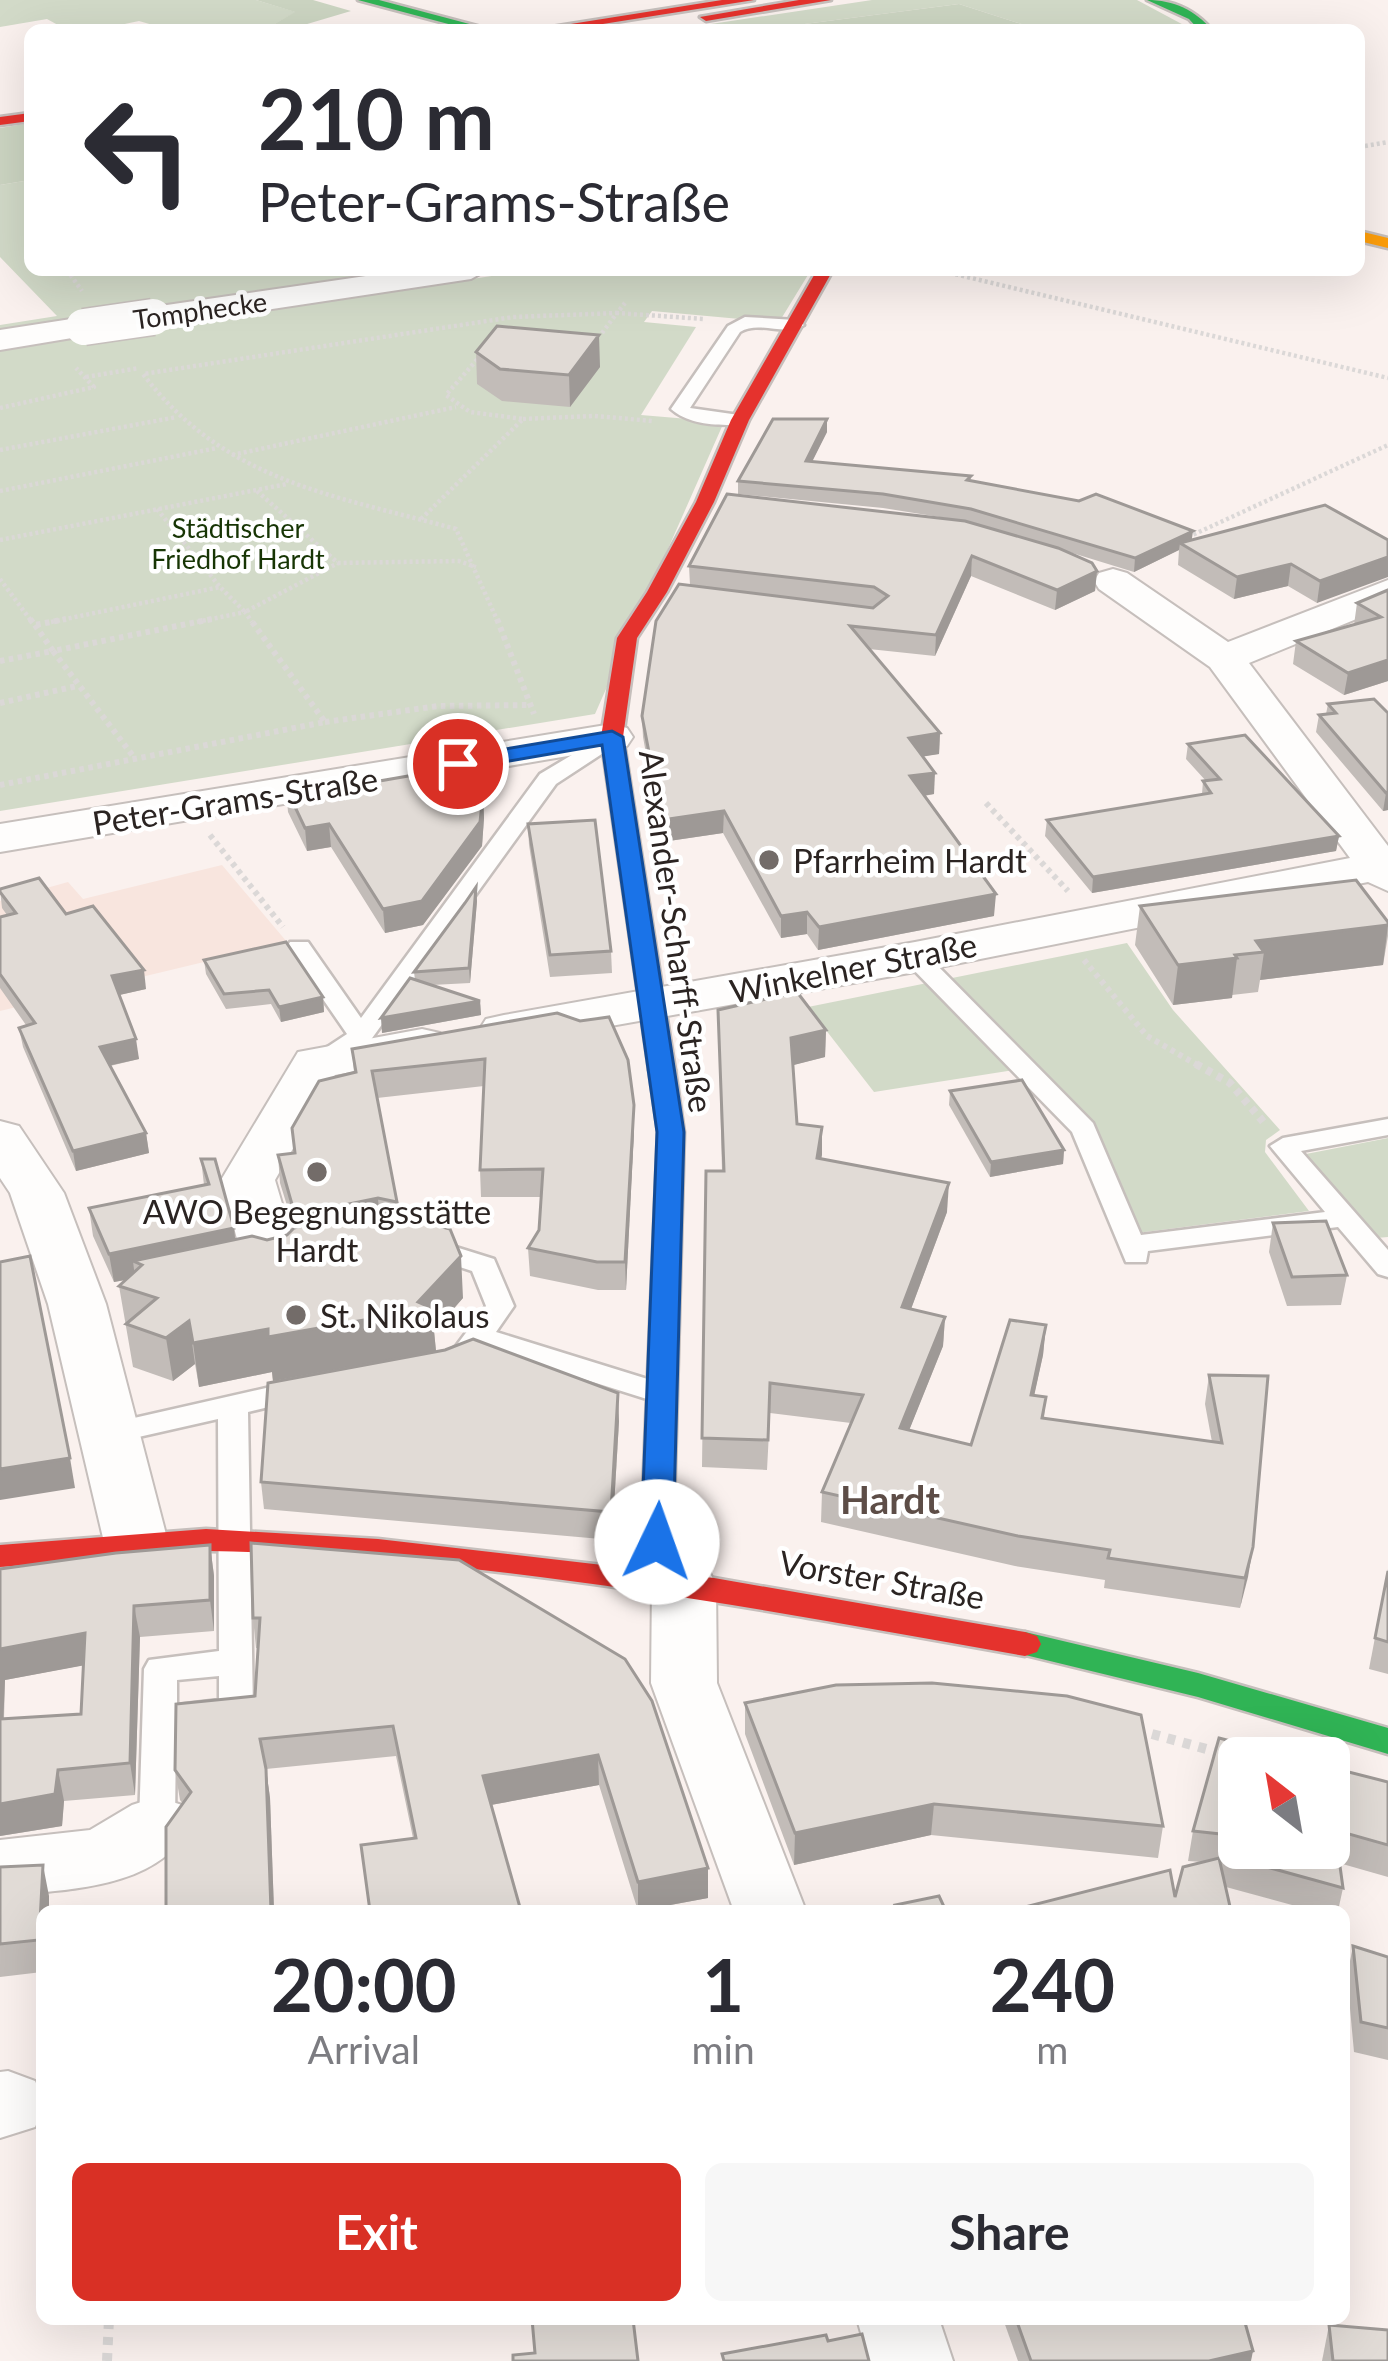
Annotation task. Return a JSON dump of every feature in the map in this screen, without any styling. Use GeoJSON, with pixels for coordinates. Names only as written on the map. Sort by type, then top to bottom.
{"type":"FeatureCollection","features":[{"type":"Feature","properties":{"kind":"main road"},"geometry":{"type":"LineString","coordinates":[[364,0],[461,24]]}},
{"type":"Feature","properties":{"kind":"main road"},"geometry":{"type":"LineString","coordinates":[[581,24],[748,0]]}},
{"type":"Feature","properties":{"kind":"main road"},"geometry":{"type":"LineString","coordinates":[[660,24],[825,0]]}},
{"type":"Feature","properties":{"kind":"main road"},"geometry":{"type":"LineString","coordinates":[[693,19],[856,0]]}},
{"type":"Feature","properties":{"kind":"main road"},"geometry":{"type":"LineString","coordinates":[[1153,0],[1193,16],[1200,24]]}},
{"type":"Feature","properties":{"kind":"main road","name":"Alexander-Scharff-Straße"},"geometry":{"type":"LineString","coordinates":[[664,1581],[657,1542],[671,1132],[612,737],[627,638],[668,593],[716,503],[737,426],[822,276]]}},
{"type":"Feature","properties":{"kind":"main road","name":"Vorster Straße"},"geometry":{"type":"LineString","coordinates":[[0,1556],[136,1542],[237,1540],[496,1561],[664,1581],[901,1616],[1139,1666],[1388,1741]]}},
{"type":"Feature","properties":{"kind":"street","name":"Tomphecke"},"geometry":{"type":"LineString","coordinates":[[0,340],[430,276]]}},
{"type":"Feature","properties":{"kind":"street"},"geometry":{"type":"LineString","coordinates":[[1108,579],[1224,658],[1385,869]]}},
{"type":"Feature","properties":{"kind":"street"},"geometry":{"type":"LineString","coordinates":[[1224,658],[1388,592]]}},
{"type":"Feature","properties":{"kind":"street","name":"Peter-Grams-Straße"},"geometry":{"type":"LineString","coordinates":[[0,838],[612,737]]}},
{"type":"Feature","properties":{"kind":"street","name":"Winkelner Straße"},"geometry":{"type":"LineString","coordinates":[[338,1049],[652,1005],[1074,923],[1385,869]]}},
{"type":"Feature","properties":{"kind":"street"},"geometry":{"type":"LineString","coordinates":[[271,1261],[248,1180],[338,1049]]}},
{"type":"Feature","properties":{"kind":"street"},"geometry":{"type":"LineString","coordinates":[[0,1137],[37,1193],[88,1302],[136,1542]]}},
{"type":"Feature","properties":{"kind":"street"},"geometry":{"type":"LineString","coordinates":[[664,1581],[684,1683],[768,1905]]}},
{"type":"Feature","properties":{"kind":"street"},"geometry":{"type":"LineString","coordinates":[[0,1868],[104,1857],[158,1824]]}},
{"type":"Feature","properties":{"kind":"street"},"geometry":{"type":"LineString","coordinates":[[900,2325],[910,2361]]}},
{"type":"Feature","properties":{"kind":"lane"},"geometry":{"type":"LineString","coordinates":[[737,426],[680,409],[734,329],[745,322],[796,325]]}},
{"type":"Feature","properties":{"kind":"lane"},"geometry":{"type":"LineString","coordinates":[[338,1049],[548,779],[612,737]]}},
{"type":"Feature","properties":{"kind":"lane"},"geometry":{"type":"LineString","coordinates":[[299,947],[338,1049]]}},
{"type":"Feature","properties":{"kind":"lane"},"geometry":{"type":"LineString","coordinates":[[914,957],[1084,1129],[1133,1251],[1345,1218]]}},
{"type":"Feature","properties":{"kind":"lane"},"geometry":{"type":"LineString","coordinates":[[1283,1146],[1388,1127]]}},
{"type":"Feature","properties":{"kind":"lane"},"geometry":{"type":"LineString","coordinates":[[1283,1146],[1388,1268]]}},
{"type":"Feature","properties":{"kind":"lane"},"geometry":{"type":"LineString","coordinates":[[397,1242],[484,1265],[500,1306],[466,1353],[422,1367]]}},
{"type":"Feature","properties":{"kind":"lane"},"geometry":{"type":"LineString","coordinates":[[477,1336],[664,1395]]}},
{"type":"Feature","properties":{"kind":"lane"},"geometry":{"type":"LineString","coordinates":[[112,1433],[328,1385]]}},
{"type":"Feature","properties":{"kind":"lane"},"geometry":{"type":"LineString","coordinates":[[160,1718],[236,1711],[233,1403]]}},
{"type":"Feature","properties":{"kind":"lane"},"geometry":{"type":"LineString","coordinates":[[158,1824],[161,1669],[236,1661]]}},
{"type":"Feature","properties":{"kind":"path"},"geometry":{"type":"LineString","coordinates":[[963,276],[1388,378]]}},
{"type":"Feature","properties":{"kind":"path"},"geometry":{"type":"LineString","coordinates":[[602,333],[626,303]]}},
{"type":"Feature","properties":{"kind":"path"},"geometry":{"type":"LineString","coordinates":[[547,749],[476,567],[456,529],[291,483],[231,455],[177,417],[143,374],[513,317],[616,313],[745,322]]}},
{"type":"Feature","properties":{"kind":"path"},"geometry":{"type":"LineString","coordinates":[[500,332],[513,317]]}},
{"type":"Feature","properties":{"kind":"path"},"geometry":{"type":"LineString","coordinates":[[456,407],[446,395],[487,348]]}},
{"type":"Feature","properties":{"kind":"path"},"geometry":{"type":"LineString","coordinates":[[0,408],[94,387],[68,362]]}},
{"type":"Feature","properties":{"kind":"path"},"geometry":{"type":"LineString","coordinates":[[85,377],[139,368]]}},
{"type":"Feature","properties":{"kind":"path"},"geometry":{"type":"LineString","coordinates":[[231,455],[456,407],[523,418],[626,418],[737,426]]}},
{"type":"Feature","properties":{"kind":"path"},"geometry":{"type":"LineString","coordinates":[[2,448],[177,417]]}},
{"type":"Feature","properties":{"kind":"path"},"geometry":{"type":"LineString","coordinates":[[422,519],[523,418]]}},
{"type":"Feature","properties":{"kind":"path"},"geometry":{"type":"LineString","coordinates":[[1184,539],[1388,445]]}},
{"type":"Feature","properties":{"kind":"path"},"geometry":{"type":"LineString","coordinates":[[0,491],[218,448]]}},
{"type":"Feature","properties":{"kind":"path"},"geometry":{"type":"LineString","coordinates":[[0,540],[291,483]]}},
{"type":"Feature","properties":{"kind":"path"},"geometry":{"type":"LineString","coordinates":[[256,490],[338,563]]}},
{"type":"Feature","properties":{"kind":"path"},"geometry":{"type":"LineString","coordinates":[[157,509],[326,722]]}},
{"type":"Feature","properties":{"kind":"path"},"geometry":{"type":"LineString","coordinates":[[0,661],[244,613],[338,563],[459,561],[476,567]]}},
{"type":"Feature","properties":{"kind":"path"},"geometry":{"type":"LineString","coordinates":[[0,579],[133,756]]}},
{"type":"Feature","properties":{"kind":"path"},"geometry":{"type":"LineString","coordinates":[[35,625],[220,586]]}},
{"type":"Feature","properties":{"kind":"path"},"geometry":{"type":"LineString","coordinates":[[0,598],[12,596]]}},
{"type":"Feature","properties":{"kind":"path"},"geometry":{"type":"LineString","coordinates":[[0,703],[77,686]]}},
{"type":"Feature","properties":{"kind":"path"},"geometry":{"type":"LineString","coordinates":[[0,785],[326,722],[438,706],[530,705]]}},
{"type":"Feature","properties":{"kind":"path"},"geometry":{"type":"LineString","coordinates":[[986,803],[1074,923],[1147,1036],[1230,1083],[1283,1146]]}},
{"type":"Feature","properties":{"kind":"path"},"geometry":{"type":"LineString","coordinates":[[188,807],[299,947]]}},
{"type":"Feature","properties":{"kind":"path"},"geometry":{"type":"LineString","coordinates":[[107,2361],[109,2325]]}},
{"type":"Feature","properties":{"kind":"shaded area"},"geometry":{"type":"Polygon","coordinates":[[[222,865],[287,942],[0,1011],[0,901],[68,882],[83,899],[222,865]]]}},
{"type":"Feature","properties":{"kind":"green space"},"geometry":{"type":"Polygon","coordinates":[[[0,0],[256,0],[296,12],[275,24],[56,24],[47,19],[0,27],[0,0]]]}},
{"type":"Feature","properties":{"kind":"green space"},"geometry":{"type":"Polygon","coordinates":[[[256,0],[313,0],[351,11],[307,24],[274,24],[295,12],[256,0]]]}},
{"type":"Feature","properties":{"kind":"green space"},"geometry":{"type":"Polygon","coordinates":[[[872,0],[1137,0],[1182,24],[1021,24],[959,4],[804,24],[711,24],[872,0]]]}},
{"type":"Feature","properties":{"kind":"green space"},"geometry":{"type":"Polygon","coordinates":[[[959,4],[1021,24],[804,24],[959,4]]]}},
{"type":"Feature","properties":{"kind":"green space"},"geometry":{"type":"Polygon","coordinates":[[[24,124],[24,181],[0,185],[0,128],[24,124]]]}},
{"type":"Feature","properties":{"kind":"green space","name":"Städtischer Friedhof Hardt"},"geometry":{"type":"Polygon","coordinates":[[[24,181],[24,276],[401,276],[131,330],[492,276],[807,276],[781,319],[652,311],[644,322],[696,327],[641,415],[724,422],[595,714],[0,811],[0,325],[57,316],[0,257],[0,185],[24,181]]]}},
{"type":"Feature","properties":{"kind":"green space"},"geometry":{"type":"Polygon","coordinates":[[[1127,943],[1173,1010],[1280,1130],[1266,1140],[1265,1152],[1309,1211],[1137,1233],[1098,1134],[1014,1070],[874,1092],[808,1007],[1127,943]]]}},
{"type":"Feature","properties":{"kind":"green space"},"geometry":{"type":"Polygon","coordinates":[[[1388,1138],[1388,1237],[1376,1238],[1306,1154],[1388,1138]]]}},
{"type":"Feature","properties":{"kind":"building"},"geometry":{"type":"Polygon","coordinates":[[[497,326],[599,335],[569,375],[500,369],[476,352],[497,326]]]}},
{"type":"Feature","properties":{"kind":"building"},"geometry":{"type":"Polygon","coordinates":[[[773,419],[827,419],[806,461],[971,476],[967,480],[1079,501],[1096,494],[1193,531],[1135,558],[971,509],[883,494],[738,481],[773,419]]]}},
{"type":"Feature","properties":{"kind":"building"},"geometry":{"type":"Polygon","coordinates":[[[727,494],[965,521],[1092,563],[1097,571],[1057,590],[972,556],[936,635],[850,626],[940,733],[909,738],[935,773],[910,776],[996,894],[819,927],[807,912],[781,916],[724,811],[662,820],[642,716],[656,621],[679,584],[873,608],[888,596],[874,587],[689,566],[727,494]]]}},
{"type":"Feature","properties":{"kind":"building"},"geometry":{"type":"Polygon","coordinates":[[[1325,505],[1388,540],[1388,557],[1320,581],[1291,564],[1237,577],[1180,543],[1325,505]]]}},
{"type":"Feature","properties":{"kind":"building"},"geometry":{"type":"Polygon","coordinates":[[[1388,590],[1388,660],[1348,673],[1296,641],[1381,617],[1357,603],[1388,590]]]}},
{"type":"Feature","properties":{"kind":"building"},"geometry":{"type":"Polygon","coordinates":[[[1374,699],[1388,713],[1388,793],[1319,715],[1336,713],[1328,704],[1374,699]]]}},
{"type":"Feature","properties":{"kind":"building"},"geometry":{"type":"Polygon","coordinates":[[[1245,735],[1339,836],[1093,877],[1047,820],[1211,793],[1203,781],[1220,779],[1188,744],[1245,735]]]}},
{"type":"Feature","properties":{"kind":"building"},"geometry":{"type":"Polygon","coordinates":[[[466,766],[483,794],[480,822],[422,901],[383,909],[329,824],[305,828],[286,788],[335,780],[339,788],[466,766]]]}},
{"type":"Feature","properties":{"kind":"building"},"geometry":{"type":"Polygon","coordinates":[[[595,820],[611,951],[550,955],[528,824],[595,820]]]}},
{"type":"Feature","properties":{"kind":"building"},"geometry":{"type":"Polygon","coordinates":[[[39,878],[66,914],[93,906],[144,970],[112,976],[136,1039],[100,1047],[146,1133],[73,1151],[19,1028],[35,1023],[0,974],[0,917],[16,913],[0,889],[39,878]]]}},
{"type":"Feature","properties":{"kind":"building"},"geometry":{"type":"Polygon","coordinates":[[[1356,880],[1388,925],[1256,941],[1264,952],[1235,955],[1237,958],[1178,965],[1140,906],[1356,880]]]}},
{"type":"Feature","properties":{"kind":"building"},"geometry":{"type":"Polygon","coordinates":[[[476,887],[469,968],[414,972],[465,903],[476,887]]]}},
{"type":"Feature","properties":{"kind":"building"},"geometry":{"type":"Polygon","coordinates":[[[286,942],[323,997],[279,1007],[269,990],[224,994],[204,960],[286,942]]]}},
{"type":"Feature","properties":{"kind":"building"},"geometry":{"type":"Polygon","coordinates":[[[410,978],[480,1001],[381,1018],[410,978]]]}},
{"type":"Feature","properties":{"kind":"building"},"geometry":{"type":"Polygon","coordinates":[[[797,992],[826,1030],[791,1038],[797,1124],[822,1127],[817,1158],[949,1183],[902,1307],[945,1317],[900,1428],[971,1445],[1010,1320],[1046,1325],[1031,1395],[1046,1397],[1042,1418],[1222,1443],[1209,1375],[1268,1376],[1253,1547],[1245,1578],[1108,1558],[1110,1550],[1018,1536],[822,1492],[863,1395],[770,1383],[768,1440],[702,1438],[706,1171],[724,1171],[718,1010],[797,992]]]}},
{"type":"Feature","properties":{"kind":"building"},"geometry":{"type":"Polygon","coordinates":[[[557,1013],[580,1021],[609,1017],[628,1060],[634,1105],[625,1262],[597,1262],[528,1248],[539,1230],[543,1169],[480,1170],[485,1059],[372,1071],[397,1202],[378,1198],[295,1215],[278,1155],[295,1153],[292,1128],[319,1081],[356,1072],[352,1049],[557,1013]]]}},
{"type":"Feature","properties":{"kind":"building"},"geometry":{"type":"Polygon","coordinates":[[[1022,1080],[1064,1150],[991,1162],[950,1091],[1022,1080]]]}},
{"type":"Feature","properties":{"kind":"building"},"geometry":{"type":"Polygon","coordinates":[[[201,1159],[215,1159],[234,1228],[109,1254],[89,1208],[209,1184],[201,1159]]]}},
{"type":"Feature","properties":{"kind":"building"},"geometry":{"type":"Polygon","coordinates":[[[377,1210],[450,1229],[461,1256],[418,1302],[432,1308],[268,1337],[268,1329],[193,1343],[189,1321],[166,1338],[126,1324],[157,1298],[119,1286],[142,1265],[133,1261],[252,1236],[267,1240],[294,1228],[377,1210]]]}},
{"type":"Feature","properties":{"kind":"building"},"geometry":{"type":"Polygon","coordinates":[[[1326,1221],[1347,1275],[1292,1277],[1273,1223],[1326,1221]]]}},
{"type":"Feature","properties":{"kind":"building"},"geometry":{"type":"Polygon","coordinates":[[[30,1256],[70,1458],[0,1469],[0,1262],[30,1256]]]}},
{"type":"Feature","properties":{"kind":"building"},"geometry":{"type":"Polygon","coordinates":[[[473,1339],[618,1393],[611,1512],[261,1482],[268,1383],[445,1350],[473,1339]]]}},
{"type":"Feature","properties":{"kind":"building"},"geometry":{"type":"Polygon","coordinates":[[[251,1543],[459,1560],[625,1659],[652,1701],[708,1868],[638,1882],[598,1755],[483,1776],[519,1905],[369,1905],[361,1845],[416,1838],[393,1726],[260,1739],[266,1769],[271,1905],[166,1905],[166,1827],[191,1792],[175,1770],[176,1704],[255,1696],[260,1618],[253,1618],[251,1543]]]}},
{"type":"Feature","properties":{"kind":"building"},"geometry":{"type":"Polygon","coordinates":[[[210,1545],[210,1600],[134,1606],[130,1763],[58,1770],[55,1794],[0,1804],[0,1719],[81,1714],[85,1633],[0,1649],[0,1569],[210,1545]]]}},
{"type":"Feature","properties":{"kind":"building"},"geometry":{"type":"Polygon","coordinates":[[[1388,1571],[1388,1642],[1375,1638],[1388,1571]]]}},
{"type":"Feature","properties":{"kind":"building"},"geometry":{"type":"Polygon","coordinates":[[[932,1683],[1067,1696],[1141,1715],[1163,1826],[934,1804],[795,1833],[745,1703],[836,1685],[932,1683]]]}},
{"type":"Feature","properties":{"kind":"building"},"geometry":{"type":"Polygon","coordinates":[[[1218,1742],[1218,1834],[1193,1831],[1218,1742]]]}},
{"type":"Feature","properties":{"kind":"building"},"geometry":{"type":"Polygon","coordinates":[[[1350,1772],[1388,1782],[1388,1845],[1350,1834],[1350,1772]]]}},
{"type":"Feature","properties":{"kind":"building"},"geometry":{"type":"Polygon","coordinates":[[[1218,1858],[1230,1905],[1033,1905],[1170,1870],[1175,1897],[1183,1867],[1218,1858]]]}},
{"type":"Feature","properties":{"kind":"building"},"geometry":{"type":"Polygon","coordinates":[[[43,1865],[36,1940],[0,1944],[0,1867],[43,1865]]]}},
{"type":"Feature","properties":{"kind":"building"},"geometry":{"type":"Polygon","coordinates":[[[1274,1869],[1340,1869],[1343,1888],[1274,1869]]]}},
{"type":"Feature","properties":{"kind":"building"},"geometry":{"type":"Polygon","coordinates":[[[939,1896],[943,1905],[895,1905],[939,1896]]]}},
{"type":"Feature","properties":{"kind":"building"},"geometry":{"type":"Polygon","coordinates":[[[1353,1946],[1388,1957],[1388,2028],[1361,2022],[1353,1946]]]}},
{"type":"Feature","properties":{"kind":"building"},"geometry":{"type":"Polygon","coordinates":[[[533,2325],[634,2325],[638,2361],[513,2361],[513,2355],[535,2353],[533,2325]]]}},
{"type":"Feature","properties":{"kind":"building"},"geometry":{"type":"Polygon","coordinates":[[[1018,2325],[1246,2325],[1253,2351],[1209,2361],[1031,2361],[1018,2325]]]}},
{"type":"Feature","properties":{"kind":"building"},"geometry":{"type":"Polygon","coordinates":[[[1329,2325],[1388,2330],[1388,2361],[1333,2361],[1329,2325]]]}},
{"type":"Feature","properties":{"kind":"building"},"geometry":{"type":"Polygon","coordinates":[[[862,2334],[869,2361],[724,2361],[722,2354],[826,2335],[828,2341],[862,2334]]]}},
{"type":"Feature","properties":{"kind":"traffic: fast"},"geometry":{"type":"LineString","coordinates":[[364,0],[462,24]]}},
{"type":"Feature","properties":{"kind":"traffic: fast"},"geometry":{"type":"LineString","coordinates":[[1153,0],[1193,16],[1200,24]]}},
{"type":"Feature","properties":{"kind":"traffic: fast"},"geometry":{"type":"LineString","coordinates":[[645,1579],[657,1542],[671,1132],[662,1070]]}},
{"type":"Feature","properties":{"kind":"traffic: fast"},"geometry":{"type":"LineString","coordinates":[[1025,1644],[1198,1685],[1388,1741]]}},
{"type":"Feature","properties":{"kind":"traffic: slow"},"geometry":{"type":"LineString","coordinates":[[1365,237],[1388,243]]}},
{"type":"Feature","properties":{"kind":"traffic: jam"},"geometry":{"type":"LineString","coordinates":[[581,24],[748,0]]}},
{"type":"Feature","properties":{"kind":"traffic: jam"},"geometry":{"type":"LineString","coordinates":[[706,17],[825,0]]}},
{"type":"Feature","properties":{"kind":"traffic: jam"},"geometry":{"type":"LineString","coordinates":[[0,121],[24,118]]}},
{"type":"Feature","properties":{"kind":"traffic: jam"},"geometry":{"type":"LineString","coordinates":[[662,1070],[612,737],[627,638],[657,592],[705,502],[740,420],[822,276]]}},
{"type":"Feature","properties":{"kind":"traffic: jam"},"geometry":{"type":"LineString","coordinates":[[0,1556],[206,1540],[378,1550],[714,1589],[1025,1644]]}},
{"type":"Feature","properties":{"kind":"place","name":"Pfarrheim Hardt"},"geometry":{"type":"Point","coordinates":[769,860]}},
{"type":"Feature","properties":{"kind":"place","name":"AWO Begegnungsstätte Hardt"},"geometry":{"type":"Point","coordinates":[317,1172]}},
{"type":"Feature","properties":{"kind":"place","name":"St. Nikolaus"},"geometry":{"type":"Point","coordinates":[296,1315]}},
{"type":"Feature","properties":{"kind":"district","name":"Hardt"},"geometry":{"type":"Point","coordinates":[890,1499]}},
{"type":"Feature","properties":{"kind":"route"},"geometry":{"type":"LineString","coordinates":[[458,764],[612,737],[671,1132],[657,1542]]}}]}
